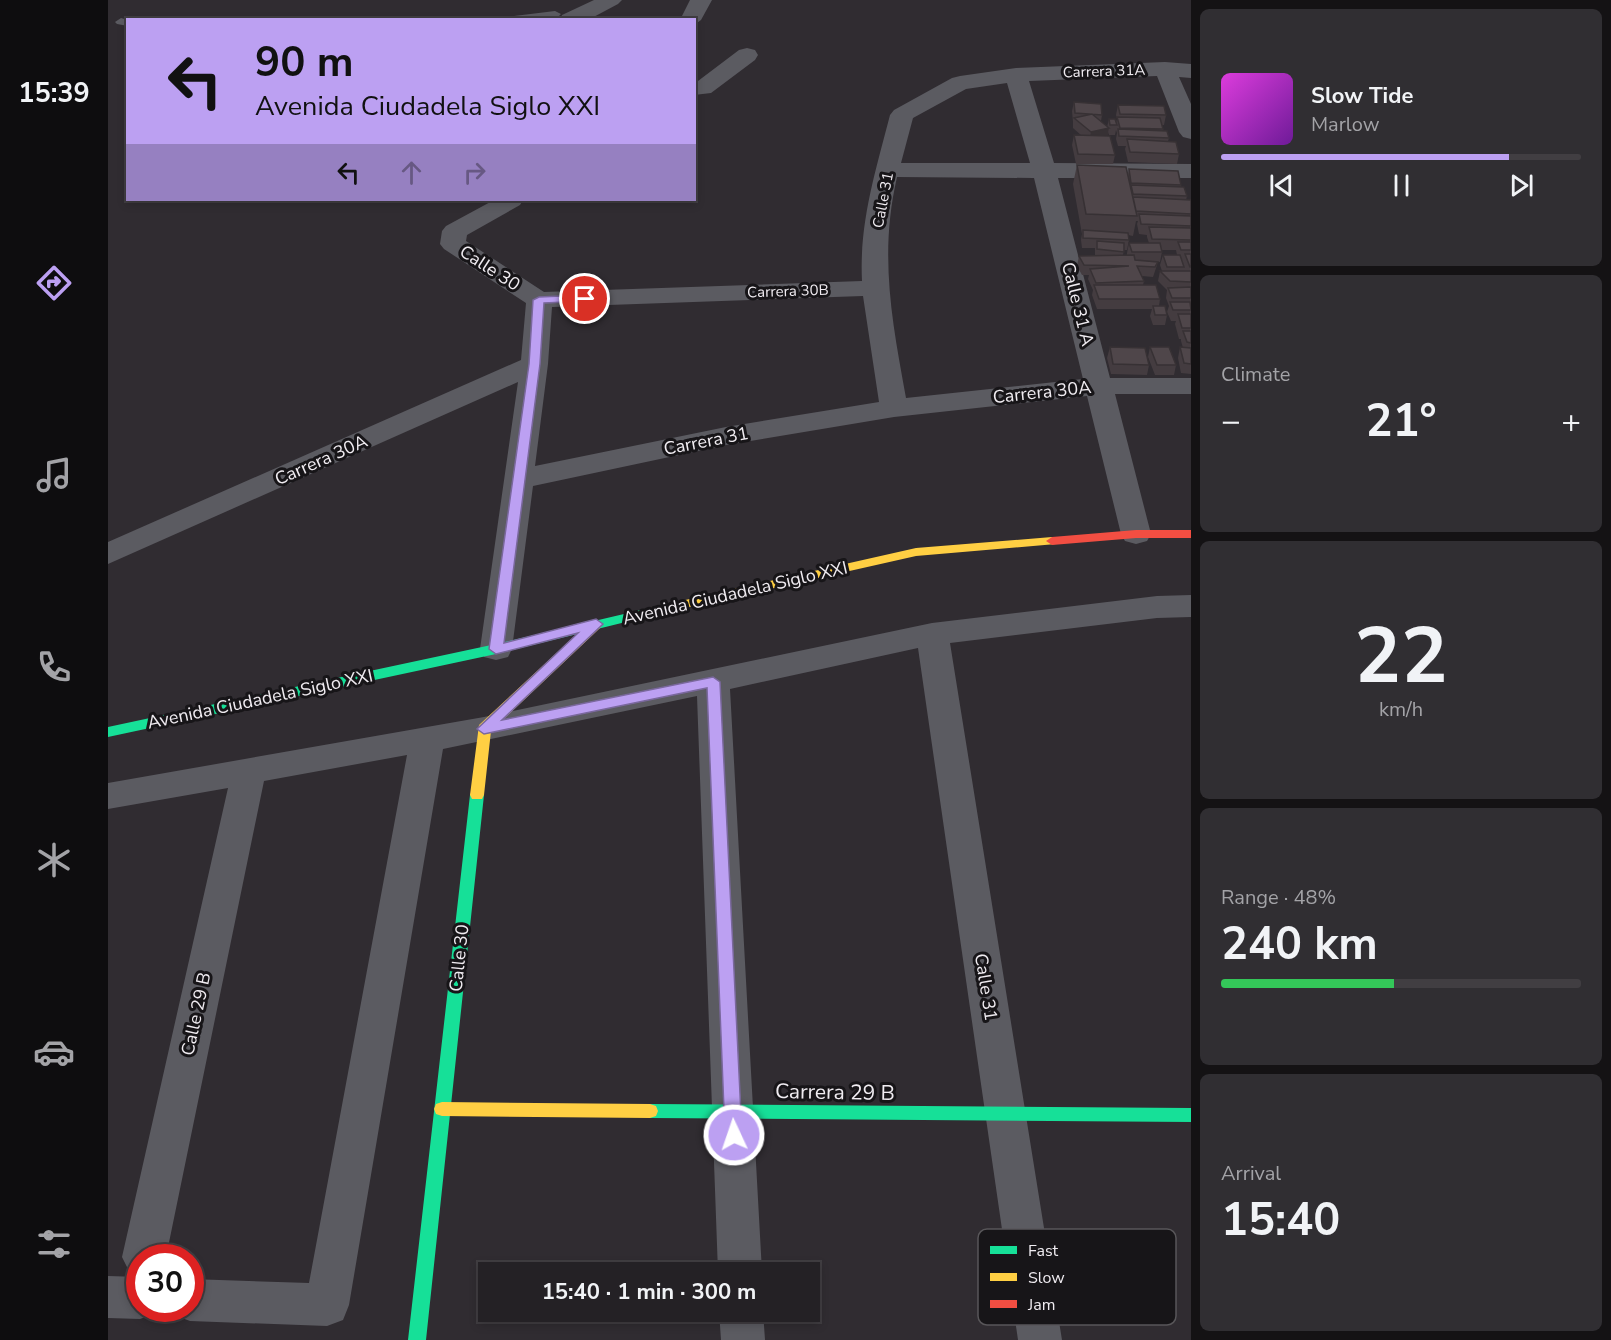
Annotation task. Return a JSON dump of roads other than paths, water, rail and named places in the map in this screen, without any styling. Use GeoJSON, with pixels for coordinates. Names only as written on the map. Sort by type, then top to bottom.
{"type":"FeatureCollection","features":[{"type":"Feature","properties":{"kind":"street"},"geometry":{"type":"LineString","coordinates":[[564,13],[611,0]]}},
{"type":"Feature","properties":{"kind":"street"},"geometry":{"type":"LineString","coordinates":[[691,18],[701,0]]}},
{"type":"Feature","properties":{"kind":"street"},"geometry":{"type":"LineString","coordinates":[[696,88],[703,88],[747,55]]}},
{"type":"Feature","properties":{"kind":"street"},"geometry":{"type":"LineString","coordinates":[[1165,69],[1191,132]]}},
{"type":"Feature","properties":{"kind":"street","name":"Carrera 31A"},"geometry":{"type":"LineString","coordinates":[[1016,75],[1165,69],[1191,71]]}},
{"type":"Feature","properties":{"kind":"street","name":"Calle 31 A"},"geometry":{"type":"LineString","coordinates":[[1016,75],[1044,170],[1136,534]]}},
{"type":"Feature","properties":{"kind":"street","name":"Calle 31"},"geometry":{"type":"LineString","coordinates":[[894,408],[874,288],[877,217],[902,115],[960,83],[1016,75]]}},
{"type":"Feature","properties":{"kind":"street"},"geometry":{"type":"LineString","coordinates":[[888,170],[1191,171]]}},
{"type":"Feature","properties":{"kind":"street","name":"Calle 30"},"geometry":{"type":"LineString","coordinates":[[496,649],[534,364],[539,300],[453,244],[455,231],[509,201]]}},
{"type":"Feature","properties":{"kind":"street","name":"Carrera 30B"},"geometry":{"type":"LineString","coordinates":[[539,300],[874,288]]}},
{"type":"Feature","properties":{"kind":"street","name":"Carrera 30A"},"geometry":{"type":"LineString","coordinates":[[108,554],[534,364]]}},
{"type":"Feature","properties":{"kind":"street","name":"Carrera 30A"},"geometry":{"type":"LineString","coordinates":[[894,408],[1099,386],[1191,386]]}},
{"type":"Feature","properties":{"kind":"street","name":"Carrera 31"},"geometry":{"type":"LineString","coordinates":[[519,479],[726,436],[894,408]]}},
{"type":"Feature","properties":{"kind":"street","name":"Avenida Ciudadela Siglo XXI"},"geometry":{"type":"LineString","coordinates":[[108,732],[496,649],[596,624],[916,552],[1136,534],[1191,534]]}},
{"type":"Feature","properties":{"kind":"street"},"geometry":{"type":"LineString","coordinates":[[108,795],[484,729],[932,634],[1156,607],[1191,606]]}},
{"type":"Feature","properties":{"kind":"street"},"geometry":{"type":"LineString","coordinates":[[484,729],[596,624]]}},
{"type":"Feature","properties":{"kind":"street","name":"Calle 31"},"geometry":{"type":"LineString","coordinates":[[932,634],[1023,1229]]}},
{"type":"Feature","properties":{"kind":"street"},"geometry":{"type":"LineString","coordinates":[[713,682],[740,1262]]}},
{"type":"Feature","properties":{"kind":"street","name":"Calle 30"},"geometry":{"type":"LineString","coordinates":[[417,1340],[484,729]]}},
{"type":"Feature","properties":{"kind":"street"},"geometry":{"type":"LineString","coordinates":[[204,1301],[327,1305],[427,740]]}},
{"type":"Feature","properties":{"kind":"street","name":"Calle 29 B"},"geometry":{"type":"LineString","coordinates":[[142,1244],[249,771]]}},
{"type":"Feature","properties":{"kind":"street","name":"Carrera 29 B"},"geometry":{"type":"LineString","coordinates":[[442,1109],[1191,1115]]}},
{"type":"Feature","properties":{"kind":"street"},"geometry":{"type":"LineString","coordinates":[[742,1322],[743,1340]]}},
{"type":"Feature","properties":{"kind":"street","name":"Calle 31"},"geometry":{"type":"LineString","coordinates":[[1038,1325],[1040,1340]]}},
{"type":"Feature","properties":{"kind":"lane"},"geometry":{"type":"LineString","coordinates":[[528,18],[564,13]]}}]}
